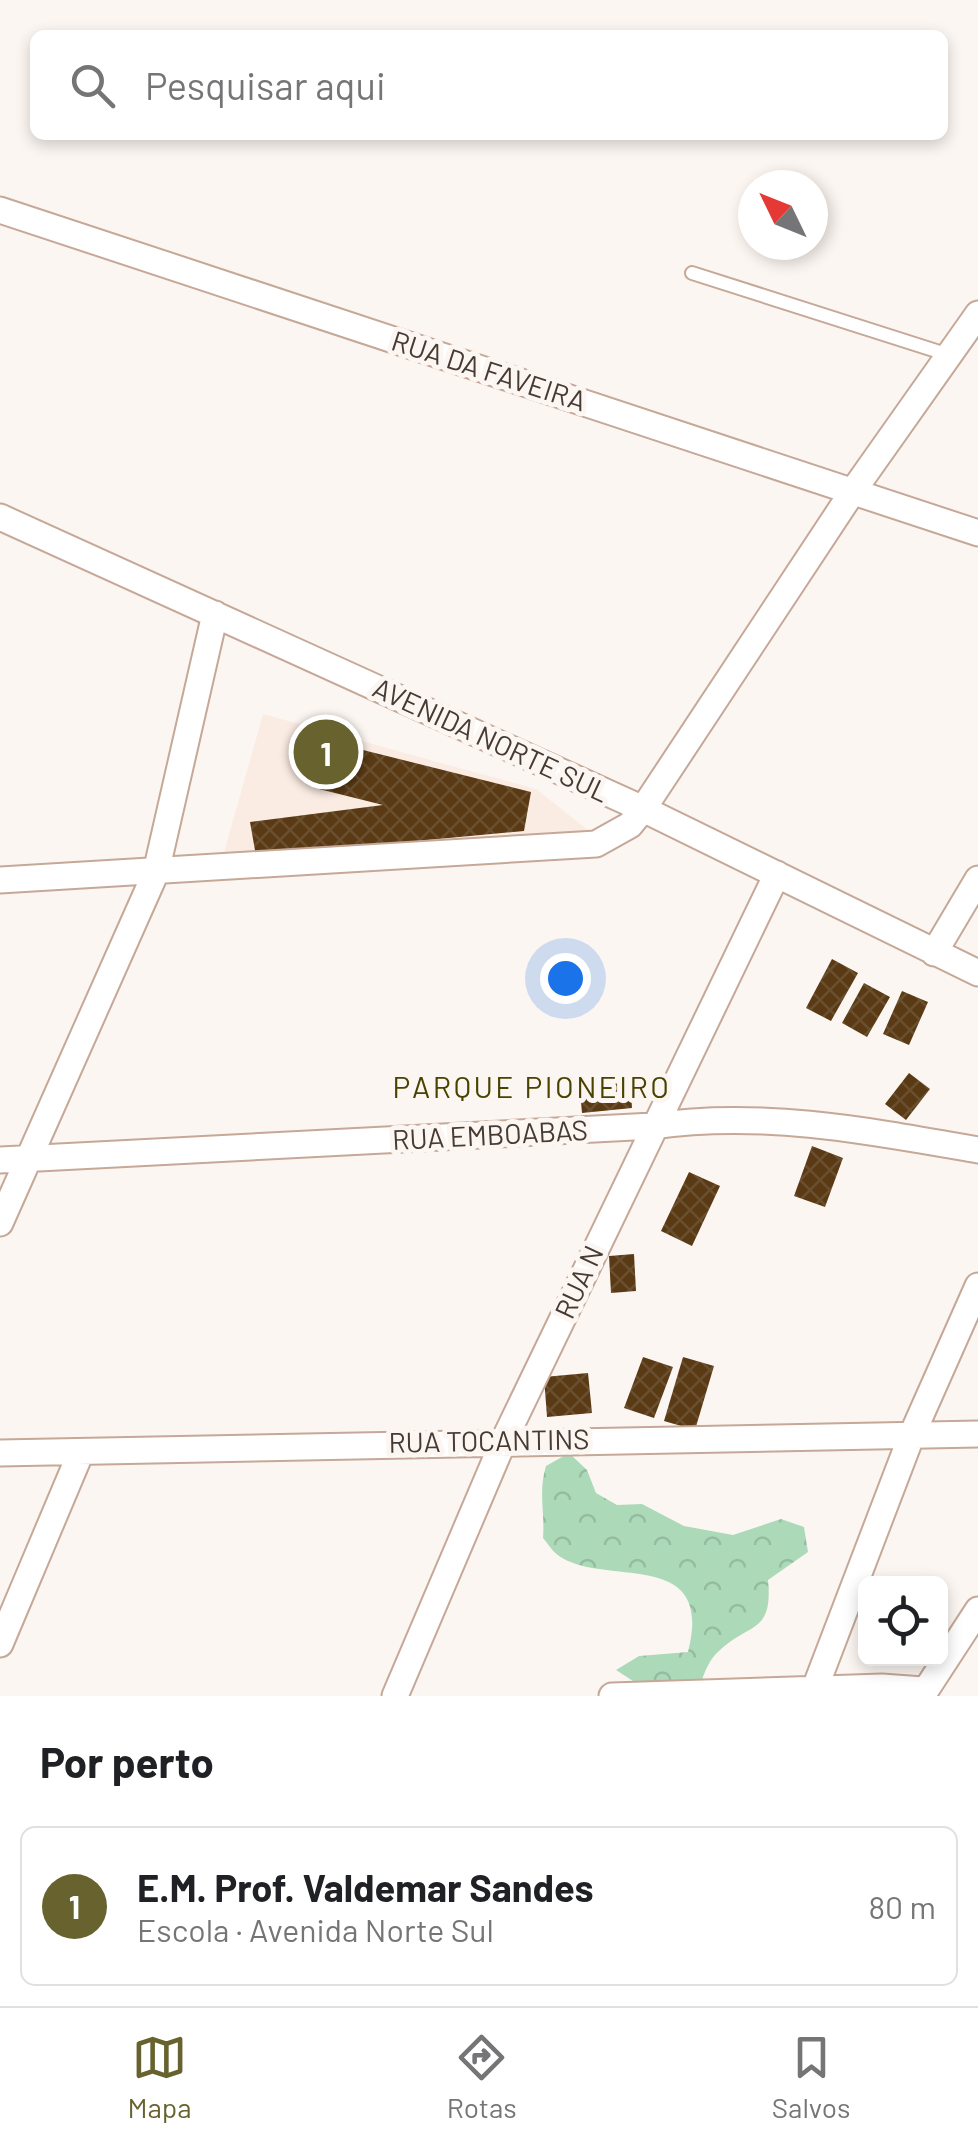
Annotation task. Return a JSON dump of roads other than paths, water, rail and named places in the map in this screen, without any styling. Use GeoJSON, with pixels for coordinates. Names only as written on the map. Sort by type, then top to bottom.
{"type":"FeatureCollection","features":[{"type":"Feature","properties":{"kind":"street","name":"RUA DA FAVEIRA"},"geometry":{"type":"LineString","coordinates":[[0,210],[978,532]]}},
{"type":"Feature","properties":{"kind":"street"},"geometry":{"type":"LineString","coordinates":[[0,880],[596,844],[630,825],[853,491],[978,314]]}},
{"type":"Feature","properties":{"kind":"street","name":"AVENIDA NORTE SUL"},"geometry":{"type":"LineString","coordinates":[[0,517],[643,809],[978,972]]}},
{"type":"Feature","properties":{"kind":"street"},"geometry":{"type":"LineString","coordinates":[[0,1223],[156,872],[216,614]]}},
{"type":"Feature","properties":{"kind":"street","name":"RUA N"},"geometry":{"type":"LineString","coordinates":[[395,1696],[504,1440],[777,874]]}},
{"type":"Feature","properties":{"kind":"street"},"geometry":{"type":"LineString","coordinates":[[934,953],[978,879]]}},
{"type":"Feature","properties":{"kind":"street","name":"RUA EMBOABAS"},"geometry":{"type":"LineString","coordinates":[[0,1160],[653,1126],[705,1118],[780,1122],[978,1150]]}},
{"type":"Feature","properties":{"kind":"street"},"geometry":{"type":"LineString","coordinates":[[814,1693],[911,1437],[978,1286]]}},
{"type":"Feature","properties":{"kind":"street","name":"RUA TOCANTINS"},"geometry":{"type":"LineString","coordinates":[[0,1453],[504,1440],[978,1434]]}},
{"type":"Feature","properties":{"kind":"street"},"geometry":{"type":"LineString","coordinates":[[0,1644],[81,1452]]}},
{"type":"Feature","properties":{"kind":"street"},"geometry":{"type":"LineString","coordinates":[[612,1696],[814,1693],[882,1687],[922,1693],[978,1610]]}},
{"type":"Feature","properties":{"kind":"lane"},"geometry":{"type":"LineString","coordinates":[[692,273],[949,355]]}},
{"type":"Feature","properties":{"kind":"place","name":"E.M. Prof. Valdemar Sandes"},"geometry":{"type":"Point","coordinates":[326,752]}},
{"type":"Feature","properties":{"kind":"district","name":"PARQUE PIONEIRO"},"geometry":{"type":"Point","coordinates":[532,1088]}}]}
